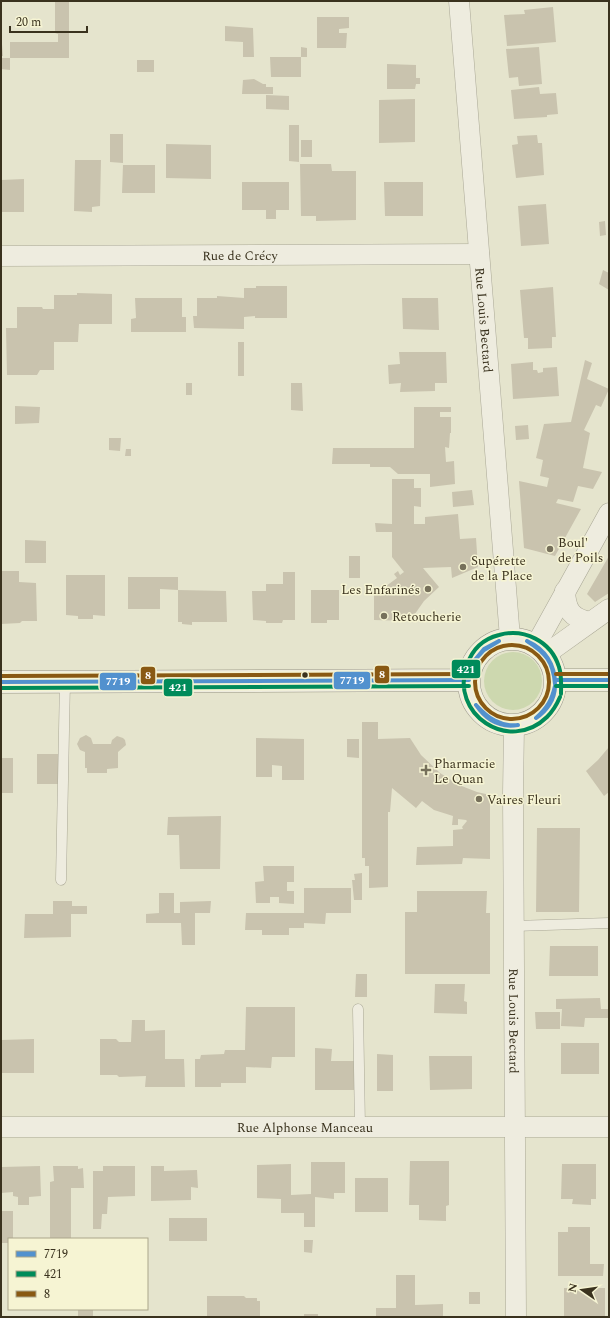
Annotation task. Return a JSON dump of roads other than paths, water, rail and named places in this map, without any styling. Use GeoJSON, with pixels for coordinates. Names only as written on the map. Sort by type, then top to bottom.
{"type":"FeatureCollection","features":[{"type":"Feature","properties":{"kind":"main road"},"geometry":{"type":"LineString","coordinates":[[510,638],[523,640],[541,650],[553,666],[556,680],[554,694],[549,706],[539,716],[527,723],[514,726],[500,724],[487,717],[477,707],[471,694],[469,680],[471,668],[478,656],[486,647],[497,641],[510,638]]}},
{"type":"Feature","properties":{"kind":"main road"},"geometry":{"type":"LineString","coordinates":[[1,682],[469,680]]}},
{"type":"Feature","properties":{"kind":"main road"},"geometry":{"type":"LineString","coordinates":[[556,680],[609,680]]}},
{"type":"Feature","properties":{"kind":"street","name":"Rue Louis Bectard"},"geometry":{"type":"LineString","coordinates":[[459,1],[510,638]]}},
{"type":"Feature","properties":{"kind":"street","name":"Rue de Crécy"},"geometry":{"type":"LineString","coordinates":[[1,256],[479,254]]}},
{"type":"Feature","properties":{"kind":"street"},"geometry":{"type":"LineString","coordinates":[[541,650],[565,591],[609,513]]}},
{"type":"Feature","properties":{"kind":"street"},"geometry":{"type":"LineString","coordinates":[[565,591],[566,603],[569,610],[580,620],[590,622]]}},
{"type":"Feature","properties":{"kind":"street"},"geometry":{"type":"LineString","coordinates":[[541,650],[590,622],[609,609]]}},
{"type":"Feature","properties":{"kind":"street","name":"Rue Louis Bectard"},"geometry":{"type":"LineString","coordinates":[[514,726],[516,1317]]}},
{"type":"Feature","properties":{"kind":"street","name":"Rue Alphonse Manceau"},"geometry":{"type":"LineString","coordinates":[[1,1127],[609,1127]]}},
{"type":"Feature","properties":{"kind":"lane"},"geometry":{"type":"LineString","coordinates":[[61,880],[65,681]]}},
{"type":"Feature","properties":{"kind":"lane"},"geometry":{"type":"LineString","coordinates":[[514,926],[609,923]]}},
{"type":"Feature","properties":{"kind":"lane"},"geometry":{"type":"LineString","coordinates":[[358,1009],[360,1126]]}},
{"type":"Feature","properties":{"kind":"place","name":"Boul' de Poils"},"geometry":{"type":"Point","coordinates":[550,549]}},
{"type":"Feature","properties":{"kind":"place","name":"Supérette de la Place"},"geometry":{"type":"Point","coordinates":[463,567]}},
{"type":"Feature","properties":{"kind":"place","name":"Les Enfarinés"},"geometry":{"type":"Point","coordinates":[428,589]}},
{"type":"Feature","properties":{"kind":"place","name":"Retoucherie"},"geometry":{"type":"Point","coordinates":[384,616]}},
{"type":"Feature","properties":{"kind":"place","name":"Pharmacie Le Quan"},"geometry":{"type":"Point","coordinates":[426,770]}},
{"type":"Feature","properties":{"kind":"place","name":"Vaires Fleuri"},"geometry":{"type":"Point","coordinates":[479,799]}}]}
